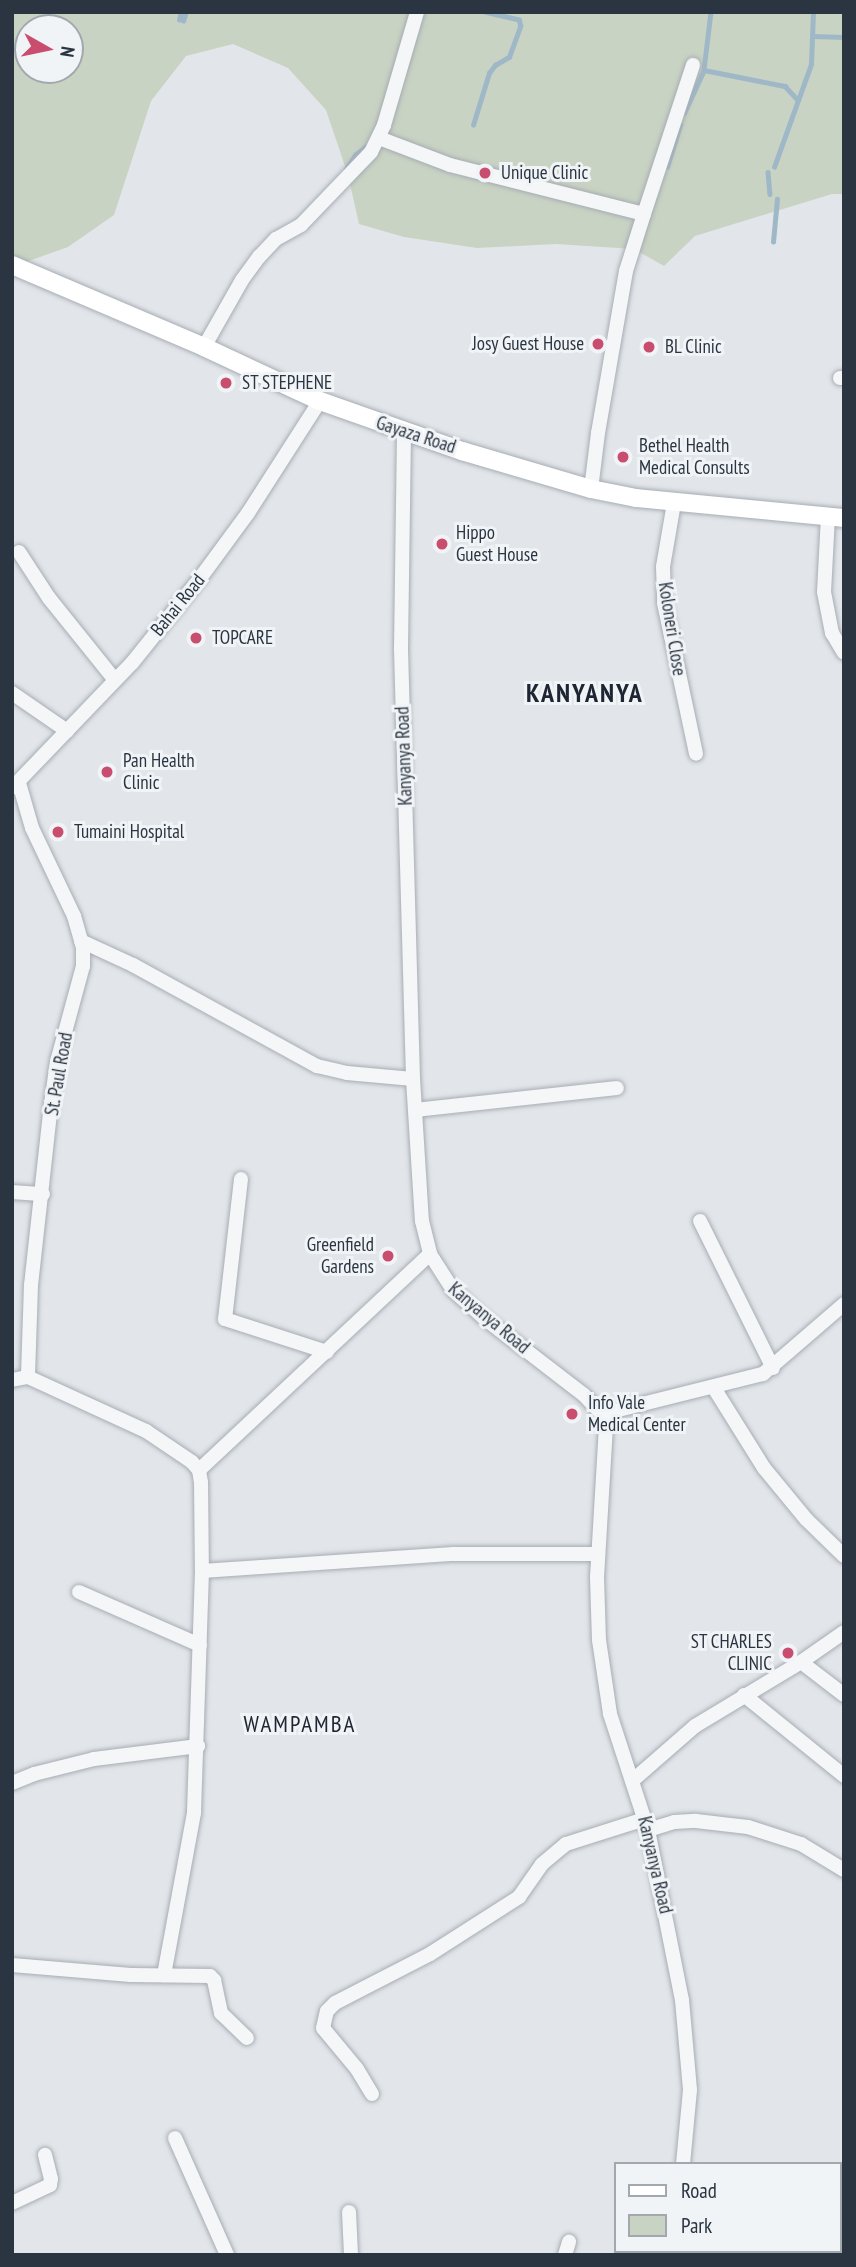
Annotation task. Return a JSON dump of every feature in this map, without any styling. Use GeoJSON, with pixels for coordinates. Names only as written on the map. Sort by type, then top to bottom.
{"type":"FeatureCollection","features":[{"type":"Feature","properties":{"kind":"main road","name":"Gayaza Road"},"geometry":{"type":"LineString","coordinates":[[12,265],[204,346],[320,401],[404,433],[592,489],[674,503],[836,517]]}},
{"type":"Feature","properties":{"kind":"street"},"geometry":{"type":"LineString","coordinates":[[204,346],[242,279],[260,257],[276,239],[301,225],[371,152],[379,138],[417,12]]}},
{"type":"Feature","properties":{"kind":"street"},"geometry":{"type":"LineString","coordinates":[[592,489],[598,433],[626,271],[693,65]]}},
{"type":"Feature","properties":{"kind":"street"},"geometry":{"type":"LineString","coordinates":[[379,138],[450,164],[644,215]]}},
{"type":"Feature","properties":{"kind":"street","name":"Bahai Road"},"geometry":{"type":"LineString","coordinates":[[15,786],[115,680],[205,572],[320,401]]}},
{"type":"Feature","properties":{"kind":"street","name":"Kanyanya Road"},"geometry":{"type":"LineString","coordinates":[[404,433],[401,649],[413,1079],[422,1221],[430,1254],[453,1290],[484,1318],[584,1395],[602,1414],[608,1442],[598,1555],[597,1608],[604,1683],[610,1714],[647,1824],[686,2026],[690,2091],[683,2162]]}},
{"type":"Feature","properties":{"kind":"street","name":"Koloneri Close"},"geometry":{"type":"LineString","coordinates":[[674,503],[663,567],[664,603],[696,754]]}},
{"type":"Feature","properties":{"kind":"street"},"geometry":{"type":"LineString","coordinates":[[836,517],[824,592],[832,633],[844,653]]}},
{"type":"Feature","properties":{"kind":"street"},"geometry":{"type":"LineString","coordinates":[[19,552],[63,616],[115,680]]}},
{"type":"Feature","properties":{"kind":"street"},"geometry":{"type":"LineString","coordinates":[[12,693],[68,731]]}},
{"type":"Feature","properties":{"kind":"street","name":"St. Paul Road"},"geometry":{"type":"LineString","coordinates":[[15,786],[74,916],[81,940],[83,966],[57,1062],[31,1285],[28,1377]]}},
{"type":"Feature","properties":{"kind":"street"},"geometry":{"type":"LineString","coordinates":[[81,940],[133,965],[317,1066],[347,1073],[413,1079]]}},
{"type":"Feature","properties":{"kind":"street"},"geometry":{"type":"LineString","coordinates":[[415,1110],[617,1088]]}},
{"type":"Feature","properties":{"kind":"street"},"geometry":{"type":"LineString","coordinates":[[241,1179],[225,1319],[327,1352]]}},
{"type":"Feature","properties":{"kind":"street"},"geometry":{"type":"LineString","coordinates":[[12,1192],[43,1194]]}},
{"type":"Feature","properties":{"kind":"street"},"geometry":{"type":"LineString","coordinates":[[699,1221],[773,1367]]}},
{"type":"Feature","properties":{"kind":"street"},"geometry":{"type":"LineString","coordinates":[[198,1470],[430,1254]]}},
{"type":"Feature","properties":{"kind":"street"},"geometry":{"type":"LineString","coordinates":[[602,1414],[752,1379],[773,1367],[844,1304]]}},
{"type":"Feature","properties":{"kind":"street"},"geometry":{"type":"LineString","coordinates":[[12,1380],[28,1377],[146,1431],[181,1452],[198,1470],[202,1571],[194,1813],[164,1975]]}},
{"type":"Feature","properties":{"kind":"street"},"geometry":{"type":"LineString","coordinates":[[714,1388],[764,1468],[806,1519],[844,1556]]}},
{"type":"Feature","properties":{"kind":"street"},"geometry":{"type":"LineString","coordinates":[[202,1571],[453,1554],[598,1555]]}},
{"type":"Feature","properties":{"kind":"street"},"geometry":{"type":"LineString","coordinates":[[79,1592],[200,1645]]}},
{"type":"Feature","properties":{"kind":"street"},"geometry":{"type":"LineString","coordinates":[[632,1781],[675,1741],[844,1632]]}},
{"type":"Feature","properties":{"kind":"street"},"geometry":{"type":"LineString","coordinates":[[802,1661],[844,1695]]}},
{"type":"Feature","properties":{"kind":"street"},"geometry":{"type":"LineString","coordinates":[[744,1695],[844,1776]]}},
{"type":"Feature","properties":{"kind":"street"},"geometry":{"type":"LineString","coordinates":[[12,1783],[34,1774],[94,1759],[198,1746]]}},
{"type":"Feature","properties":{"kind":"street"},"geometry":{"type":"LineString","coordinates":[[372,2094],[357,2068],[323,2028],[327,2011],[335,2003],[430,1954],[519,1898],[542,1864],[566,1844],[647,1824],[696,1821],[748,1827],[801,1844],[844,1870]]}},
{"type":"Feature","properties":{"kind":"street"},"geometry":{"type":"LineString","coordinates":[[12,1965],[131,1975],[210,1976],[214,1980],[221,2013],[247,2038]]}},
{"type":"Feature","properties":{"kind":"street"},"geometry":{"type":"LineString","coordinates":[[175,2138],[227,2255]]}},
{"type":"Feature","properties":{"kind":"street"},"geometry":{"type":"LineString","coordinates":[[12,2203],[50,2185],[45,2155]]}},
{"type":"Feature","properties":{"kind":"street"},"geometry":{"type":"LineString","coordinates":[[349,2212],[351,2255]]}},
{"type":"Feature","properties":{"kind":"green space"},"geometry":{"type":"Polygon","coordinates":[[[12,12],[844,12],[844,194],[832,194],[695,236],[664,266],[634,249],[556,244],[477,248],[404,237],[359,224],[348,175],[326,110],[288,68],[233,44],[186,56],[151,101],[114,215],[68,247],[12,267],[12,12]]]}},
{"type":"Feature","properties":{"kind":"waterway"},"geometry":{"type":"LineString","coordinates":[[179,20],[181,12]]}},
{"type":"Feature","properties":{"kind":"waterway"},"geometry":{"type":"LineString","coordinates":[[183,21],[186,12]]}},
{"type":"Feature","properties":{"kind":"waterway"},"geometry":{"type":"LineString","coordinates":[[473,125],[489,73],[495,65],[509,57],[520,26],[519,20],[485,12]]}},
{"type":"Feature","properties":{"kind":"waterway"},"geometry":{"type":"LineString","coordinates":[[711,12],[704,70],[785,86],[798,100]]}},
{"type":"Feature","properties":{"kind":"waterway"},"geometry":{"type":"LineString","coordinates":[[774,167],[811,64],[813,12]]}},
{"type":"Feature","properties":{"kind":"waterway"},"geometry":{"type":"LineString","coordinates":[[813,36],[844,37]]}},
{"type":"Feature","properties":{"kind":"waterway"},"geometry":{"type":"LineString","coordinates":[[684,113],[704,70]]}},
{"type":"Feature","properties":{"kind":"waterway"},"geometry":{"type":"LineString","coordinates":[[667,167],[680,125]]}},
{"type":"Feature","properties":{"kind":"waterway"},"geometry":{"type":"LineString","coordinates":[[346,169],[355,155],[368,145]]}},
{"type":"Feature","properties":{"kind":"waterway"},"geometry":{"type":"LineString","coordinates":[[768,172],[770,194]]}},
{"type":"Feature","properties":{"kind":"waterway"},"geometry":{"type":"LineString","coordinates":[[773,242],[777,199]]}},
{"type":"Feature","properties":{"kind":"place","name":"Unique Clinic"},"geometry":{"type":"Point","coordinates":[485,173]}},
{"type":"Feature","properties":{"kind":"place","name":"Josy Guest House"},"geometry":{"type":"Point","coordinates":[598,344]}},
{"type":"Feature","properties":{"kind":"place","name":"BL Clinic"},"geometry":{"type":"Point","coordinates":[649,347]}},
{"type":"Feature","properties":{"kind":"place","name":"ST STEPHENE"},"geometry":{"type":"Point","coordinates":[226,383]}},
{"type":"Feature","properties":{"kind":"place","name":"Bethel Health Medical Consults"},"geometry":{"type":"Point","coordinates":[623,457]}},
{"type":"Feature","properties":{"kind":"place","name":"Hippo Guest House"},"geometry":{"type":"Point","coordinates":[442,544]}},
{"type":"Feature","properties":{"kind":"place","name":"TOPCARE"},"geometry":{"type":"Point","coordinates":[196,638]}},
{"type":"Feature","properties":{"kind":"place","name":"Pan Health Clinic"},"geometry":{"type":"Point","coordinates":[107,772]}},
{"type":"Feature","properties":{"kind":"place","name":"Tumaini Hospital"},"geometry":{"type":"Point","coordinates":[58,832]}},
{"type":"Feature","properties":{"kind":"place","name":"Greenfield Gardens"},"geometry":{"type":"Point","coordinates":[388,1256]}},
{"type":"Feature","properties":{"kind":"place","name":"Info Vale Medical Center"},"geometry":{"type":"Point","coordinates":[572,1414]}},
{"type":"Feature","properties":{"kind":"place","name":"ST CHARLES CLINIC"},"geometry":{"type":"Point","coordinates":[788,1653]}},
{"type":"Feature","properties":{"kind":"district","name":"KANYANYA"},"geometry":{"type":"Point","coordinates":[585,693]}},
{"type":"Feature","properties":{"kind":"district","name":"WAMPAMBA"},"geometry":{"type":"Point","coordinates":[300,1724]}}]}
